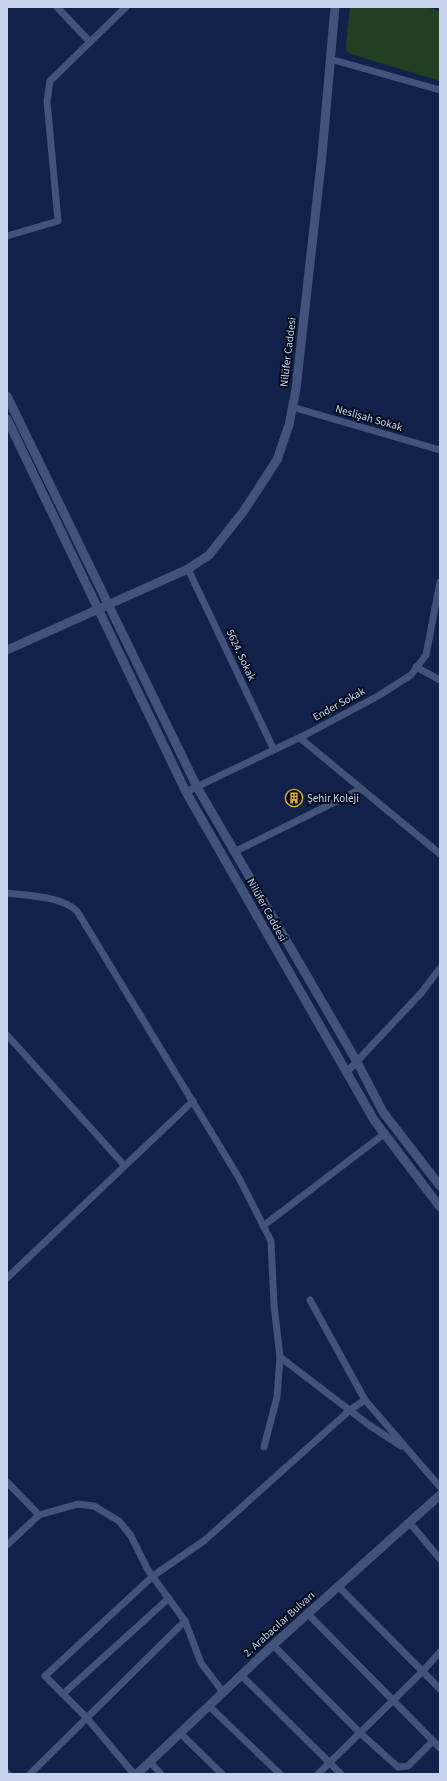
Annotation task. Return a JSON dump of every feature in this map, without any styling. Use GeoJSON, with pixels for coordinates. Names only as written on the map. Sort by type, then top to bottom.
{"type":"FeatureCollection","features":[{"type":"Feature","properties":{"kind":"street"},"geometry":{"type":"LineString","coordinates":[[57,7],[90,42]]}},
{"type":"Feature","properties":{"kind":"street"},"geometry":{"type":"LineString","coordinates":[[7,236],[58,221],[47,101],[50,82],[126,7]]}},
{"type":"Feature","properties":{"kind":"street","name":"Nilüfer Caddesi"},"geometry":{"type":"LineString","coordinates":[[99,609],[188,569],[209,555],[243,512],[277,460],[289,425],[292,407],[318,194],[335,7]]}},
{"type":"Feature","properties":{"kind":"street"},"geometry":{"type":"LineString","coordinates":[[330,59],[440,90]]}},
{"type":"Feature","properties":{"kind":"street"},"geometry":{"type":"LineString","coordinates":[[7,396],[197,787],[357,1062],[383,1112],[440,1186]]}},
{"type":"Feature","properties":{"kind":"street","name":"Neslişah Sokak"},"geometry":{"type":"LineString","coordinates":[[292,407],[440,450]]}},
{"type":"Feature","properties":{"kind":"street","name":"Nilüfer Caddesi"},"geometry":{"type":"LineString","coordinates":[[7,419],[186,792],[374,1120],[440,1207]]}},
{"type":"Feature","properties":{"kind":"street","name":"5624. Sokak"},"geometry":{"type":"LineString","coordinates":[[188,569],[274,750]]}},
{"type":"Feature","properties":{"kind":"street","name":"Ender Sokak"},"geometry":{"type":"LineString","coordinates":[[186,792],[300,738],[378,696],[411,674],[426,655],[440,582]]}},
{"type":"Feature","properties":{"kind":"street"},"geometry":{"type":"LineString","coordinates":[[7,650],[99,609]]}},
{"type":"Feature","properties":{"kind":"street"},"geometry":{"type":"LineString","coordinates":[[416,668],[440,680]]}},
{"type":"Feature","properties":{"kind":"street"},"geometry":{"type":"LineString","coordinates":[[300,738],[440,854]]}},
{"type":"Feature","properties":{"kind":"street"},"geometry":{"type":"LineString","coordinates":[[234,852],[361,789]]}},
{"type":"Feature","properties":{"kind":"street"},"geometry":{"type":"LineString","coordinates":[[7,893],[60,901],[69,904],[78,911],[239,1178],[271,1241],[274,1305],[280,1357],[277,1397],[264,1447]]}},
{"type":"Feature","properties":{"kind":"street"},"geometry":{"type":"LineString","coordinates":[[346,1073],[422,992],[440,968]]}},
{"type":"Feature","properties":{"kind":"street"},"geometry":{"type":"LineString","coordinates":[[7,1035],[124,1165]]}},
{"type":"Feature","properties":{"kind":"street"},"geometry":{"type":"LineString","coordinates":[[7,1278],[124,1165],[193,1101]]}},
{"type":"Feature","properties":{"kind":"street"},"geometry":{"type":"LineString","coordinates":[[263,1226],[384,1134]]}},
{"type":"Feature","properties":{"kind":"street"},"geometry":{"type":"LineString","coordinates":[[310,1300],[365,1400],[440,1487]]}},
{"type":"Feature","properties":{"kind":"street"},"geometry":{"type":"LineString","coordinates":[[280,1357],[350,1410],[408,1450]]}},
{"type":"Feature","properties":{"kind":"street"},"geometry":{"type":"LineString","coordinates":[[136,1774],[86,1717],[45,1676],[153,1576],[205,1540],[350,1410],[365,1400]]}},
{"type":"Feature","properties":{"kind":"street"},"geometry":{"type":"LineString","coordinates":[[7,1482],[39,1515]]}},
{"type":"Feature","properties":{"kind":"street","name":"2. Arabacılar Bulvarı"},"geometry":{"type":"LineString","coordinates":[[136,1774],[273,1645],[440,1495]]}},
{"type":"Feature","properties":{"kind":"street"},"geometry":{"type":"LineString","coordinates":[[7,1545],[39,1515],[78,1504],[94,1506],[119,1521],[131,1536],[153,1576],[185,1621],[201,1663],[223,1692]]}},
{"type":"Feature","properties":{"kind":"street"},"geometry":{"type":"LineString","coordinates":[[410,1523],[440,1559]]}},
{"type":"Feature","properties":{"kind":"street"},"geometry":{"type":"LineString","coordinates":[[339,1587],[440,1689]]}},
{"type":"Feature","properties":{"kind":"street"},"geometry":{"type":"LineString","coordinates":[[63,1694],[169,1598]]}},
{"type":"Feature","properties":{"kind":"street"},"geometry":{"type":"LineString","coordinates":[[273,1645],[360,1733],[398,1767],[408,1766],[438,1744],[308,1614]]}},
{"type":"Feature","properties":{"kind":"street"},"geometry":{"type":"LineString","coordinates":[[30,1774],[86,1717],[185,1621]]}},
{"type":"Feature","properties":{"kind":"street"},"geometry":{"type":"LineString","coordinates":[[318,1774],[422,1672],[440,1652]]}},
{"type":"Feature","properties":{"kind":"street"},"geometry":{"type":"LineString","coordinates":[[241,1675],[330,1762],[340,1774]]}},
{"type":"Feature","properties":{"kind":"street"},"geometry":{"type":"LineString","coordinates":[[209,1706],[280,1774]]}},
{"type":"Feature","properties":{"kind":"street"},"geometry":{"type":"LineString","coordinates":[[180,1733],[222,1774]]}},
{"type":"Feature","properties":{"kind":"street"},"geometry":{"type":"LineString","coordinates":[[150,1762],[161,1774]]}},
{"type":"Feature","properties":{"kind":"green space"},"geometry":{"type":"Polygon","coordinates":[[[350,7],[426,7],[440,11],[440,81],[351,54],[347,51],[346,45],[350,7]]]}},
{"type":"Feature","properties":{"kind":"place","name":"Şehir Koleji"},"geometry":{"type":"Point","coordinates":[294,798]}}]}
